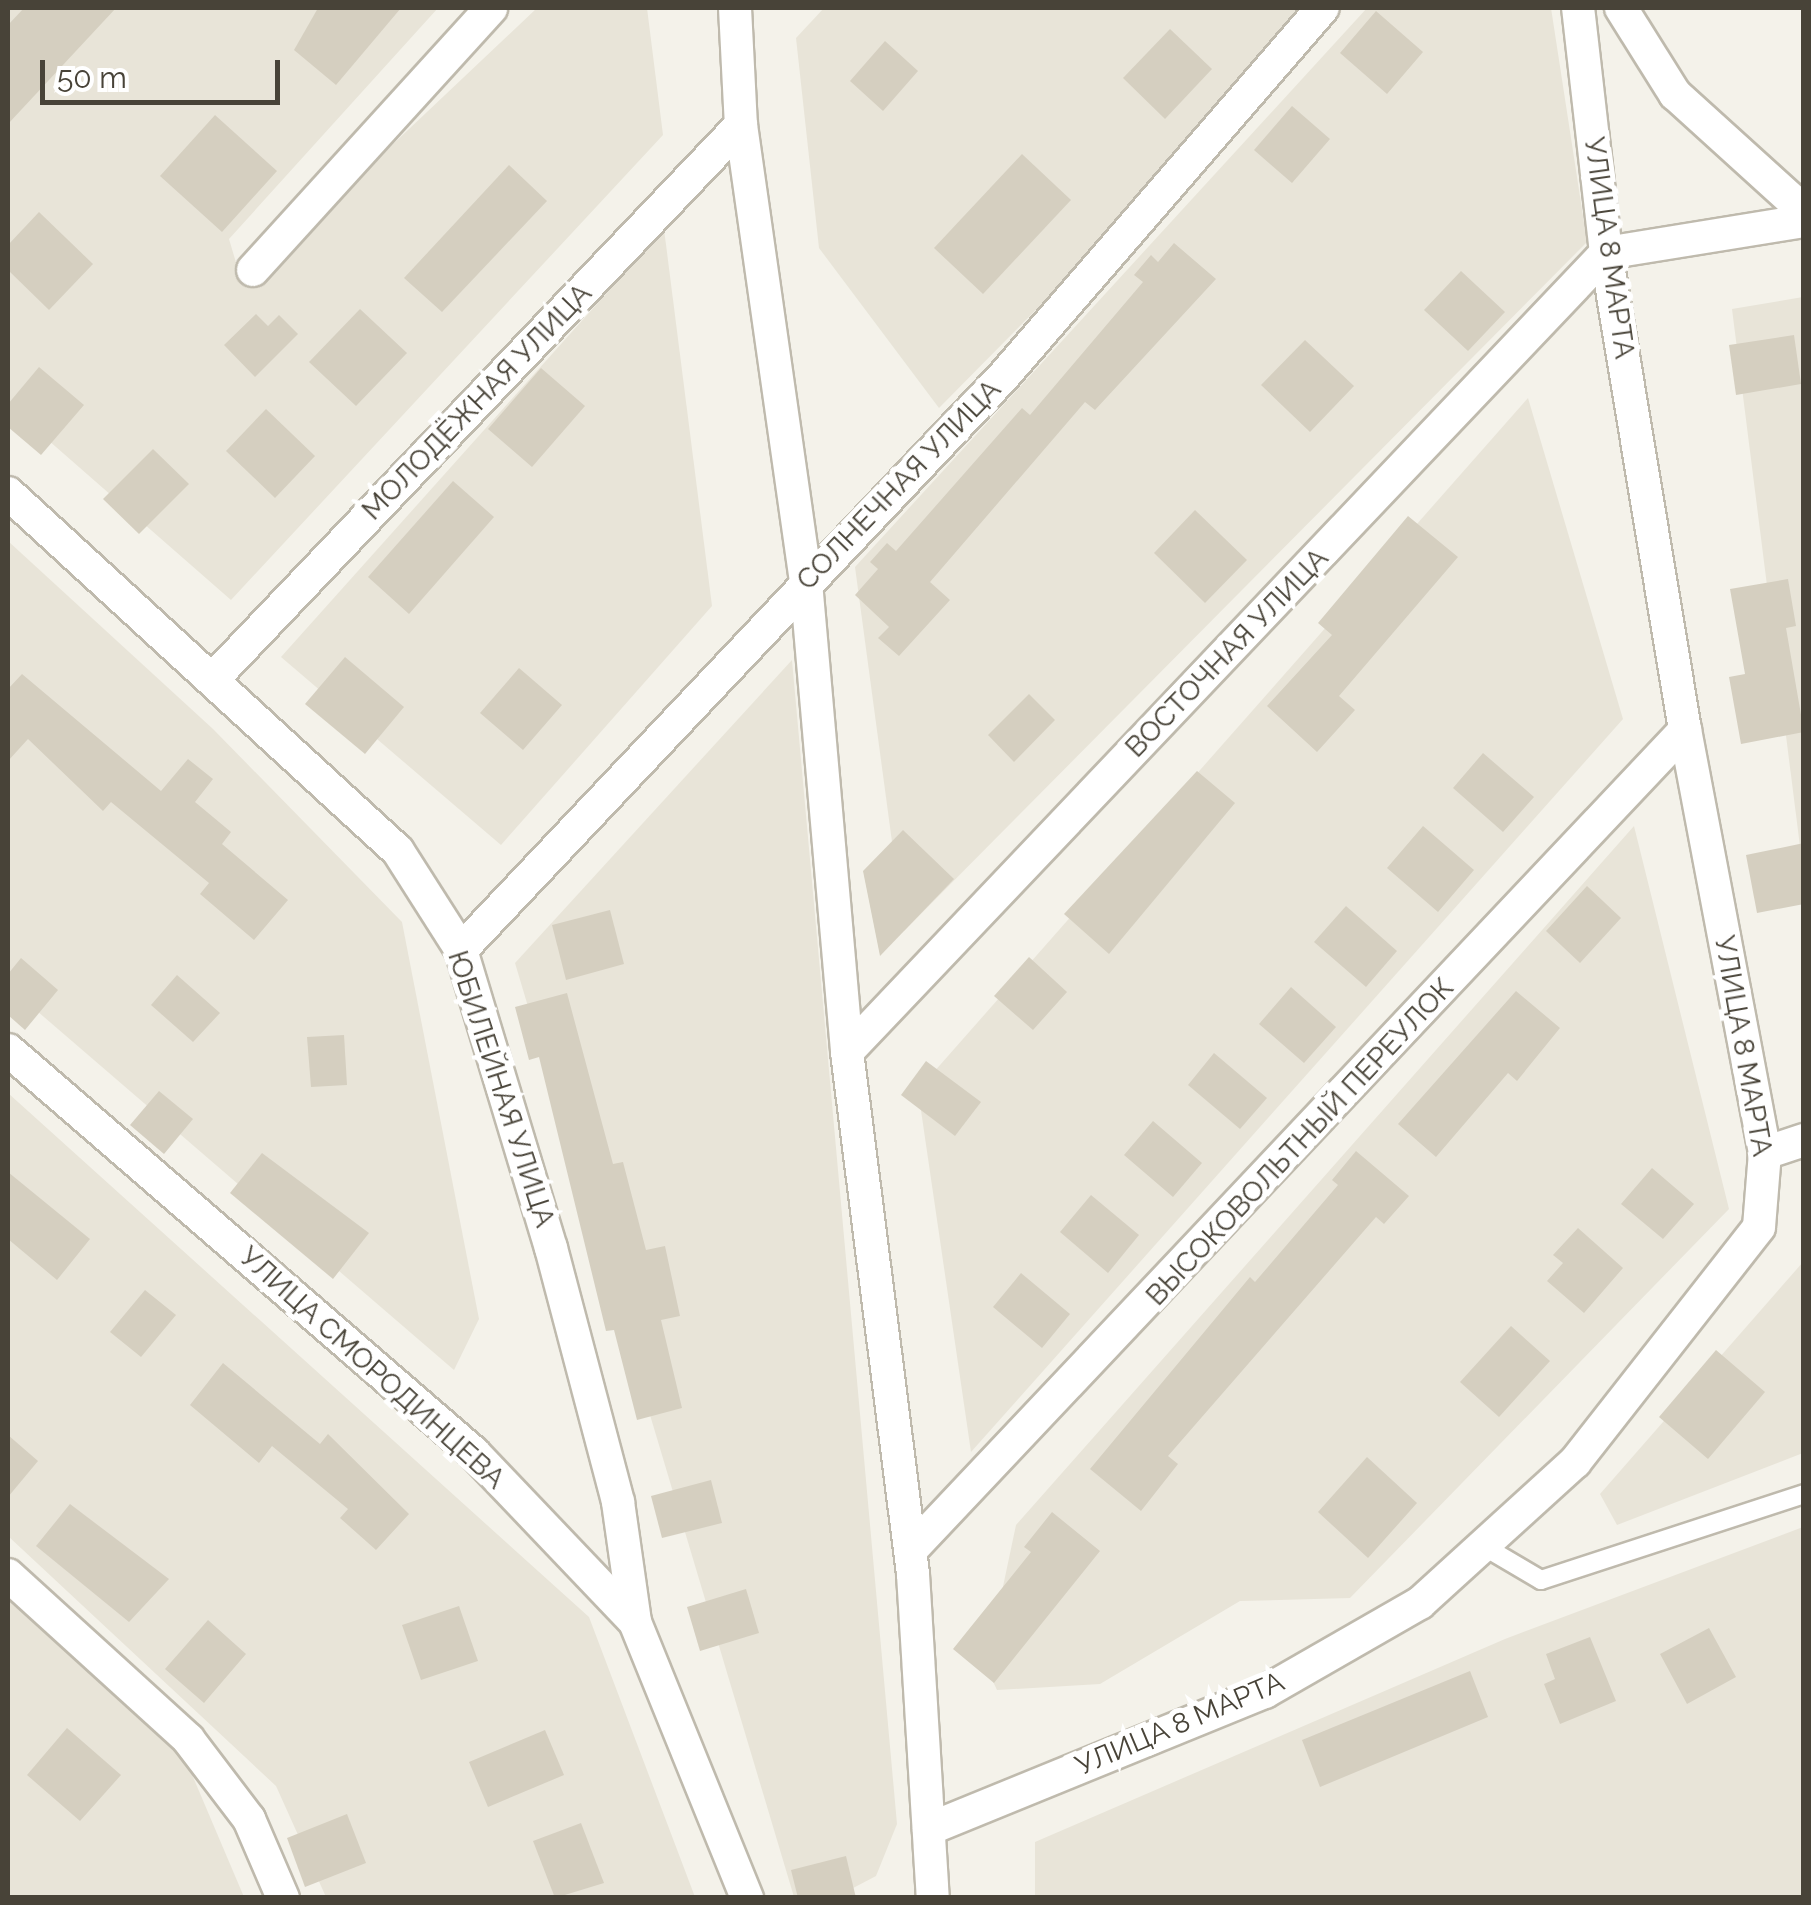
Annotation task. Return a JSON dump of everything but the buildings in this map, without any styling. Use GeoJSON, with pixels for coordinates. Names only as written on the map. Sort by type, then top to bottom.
{"type":"FeatureCollection","features":[{"type":"Feature","properties":{"kind":"street"},"geometry":{"type":"LineString","coordinates":[[253,270],[491,8]]}},
{"type":"Feature","properties":{"kind":"street"},"geometry":{"type":"LineString","coordinates":[[763,8],[738,20],[741,125],[806,582],[847,1052],[911,1550],[933,1898]]}},
{"type":"Feature","properties":{"kind":"street","name":"СОЛНЕЧНАЯ УЛИЦА"},"geometry":{"type":"LineString","coordinates":[[461,950],[1002,378],[1323,8]]}},
{"type":"Feature","properties":{"kind":"street","name":"УЛИЦА 8 МАРТА"},"geometry":{"type":"LineString","coordinates":[[929,1829],[1265,1692],[1420,1603],[1574,1462],[1759,1226],[1765,1153],[1686,730],[1606,253],[1578,8]]}},
{"type":"Feature","properties":{"kind":"street"},"geometry":{"type":"LineString","coordinates":[[1621,8],[1675,94],[1804,211]]}},
{"type":"Feature","properties":{"kind":"street","name":"МОЛОДЁЖНАЯ УЛИЦА"},"geometry":{"type":"LineString","coordinates":[[214,678],[741,125]]}},
{"type":"Feature","properties":{"kind":"street"},"geometry":{"type":"LineString","coordinates":[[1606,253],[1804,221]]}},
{"type":"Feature","properties":{"kind":"street","name":"ВОСТОЧНАЯ УЛИЦА"},"geometry":{"type":"LineString","coordinates":[[847,1052],[1606,253]]}},
{"type":"Feature","properties":{"kind":"street","name":"ЮБИЛЕЙНАЯ УЛИЦА"},"geometry":{"type":"LineString","coordinates":[[8,493],[214,678],[398,851],[461,950],[551,1248],[618,1502],[635,1622]]}},
{"type":"Feature","properties":{"kind":"street","name":"ВЫСОКОВОЛЬТНЫЙ ПЕРЕУЛОК"},"geometry":{"type":"LineString","coordinates":[[911,1550],[1686,730]]}},
{"type":"Feature","properties":{"kind":"street","name":"УЛИЦА СМОРОДИНЦЕВА"},"geometry":{"type":"LineString","coordinates":[[8,1050],[474,1453],[635,1622],[747,1898]]}},
{"type":"Feature","properties":{"kind":"street"},"geometry":{"type":"LineString","coordinates":[[1765,1153],[1804,1140]]}},
{"type":"Feature","properties":{"kind":"street"},"geometry":{"type":"LineString","coordinates":[[8,1575],[188,1738],[249,1819],[283,1898]]}},
{"type":"Feature","properties":{"kind":"lane"},"geometry":{"type":"LineString","coordinates":[[1485,1547],[1542,1580],[1804,1494]]}},
{"type":"Feature","properties":{"kind":"shaded area"},"geometry":{"type":"Polygon","coordinates":[[[8,8],[438,8],[229,239],[243,286],[537,8],[647,8],[663,135],[231,600],[8,405],[8,8]]]}},
{"type":"Feature","properties":{"kind":"shaded area"},"geometry":{"type":"Polygon","coordinates":[[[824,8],[1322,8],[1182,162],[939,408],[819,248],[796,38],[824,8]]]}},
{"type":"Feature","properties":{"kind":"shaded area"},"geometry":{"type":"Polygon","coordinates":[[[1367,8],[1551,8],[1587,242],[904,931],[855,567],[1367,8]]]}},
{"type":"Feature","properties":{"kind":"shaded area"},"geometry":{"type":"Polygon","coordinates":[[[664,229],[712,606],[501,845],[281,657],[664,229]]]}},
{"type":"Feature","properties":{"kind":"shaded area"},"geometry":{"type":"Polygon","coordinates":[[[1803,297],[1803,870],[1732,309],[1803,297]]]}},
{"type":"Feature","properties":{"kind":"shaded area"},"geometry":{"type":"Polygon","coordinates":[[[1528,398],[1623,719],[971,1452],[918,1090],[1528,398]]]}},
{"type":"Feature","properties":{"kind":"shaded area"},"geometry":{"type":"Polygon","coordinates":[[[8,541],[213,729],[402,922],[479,1319],[454,1370],[8,986],[8,541]]]}},
{"type":"Feature","properties":{"kind":"shaded area"},"geometry":{"type":"Polygon","coordinates":[[[792,660],[897,1824],[876,1876],[836,1897],[794,1897],[515,963],[792,660]]]}},
{"type":"Feature","properties":{"kind":"shaded area"},"geometry":{"type":"Polygon","coordinates":[[[1634,826],[1729,1209],[1350,1598],[1240,1601],[1100,1684],[997,1690],[986,1667],[1016,1525],[1634,826]]]}},
{"type":"Feature","properties":{"kind":"shaded area"},"geometry":{"type":"Polygon","coordinates":[[[8,1093],[589,1617],[695,1897],[326,1897],[276,1786],[8,1536],[8,1093]]]}},
{"type":"Feature","properties":{"kind":"shaded area"},"geometry":{"type":"Polygon","coordinates":[[[1803,1262],[1803,1453],[1617,1525],[1600,1494],[1803,1262]]]}},
{"type":"Feature","properties":{"kind":"shaded area"},"geometry":{"type":"Polygon","coordinates":[[[1803,1527],[1803,1897],[1035,1898],[1035,1842],[1505,1639],[1803,1527]]]}},
{"type":"Feature","properties":{"kind":"shaded area"},"geometry":{"type":"Polygon","coordinates":[[[8,1598],[182,1751],[244,1897],[8,1897],[8,1598]]]}}]}
